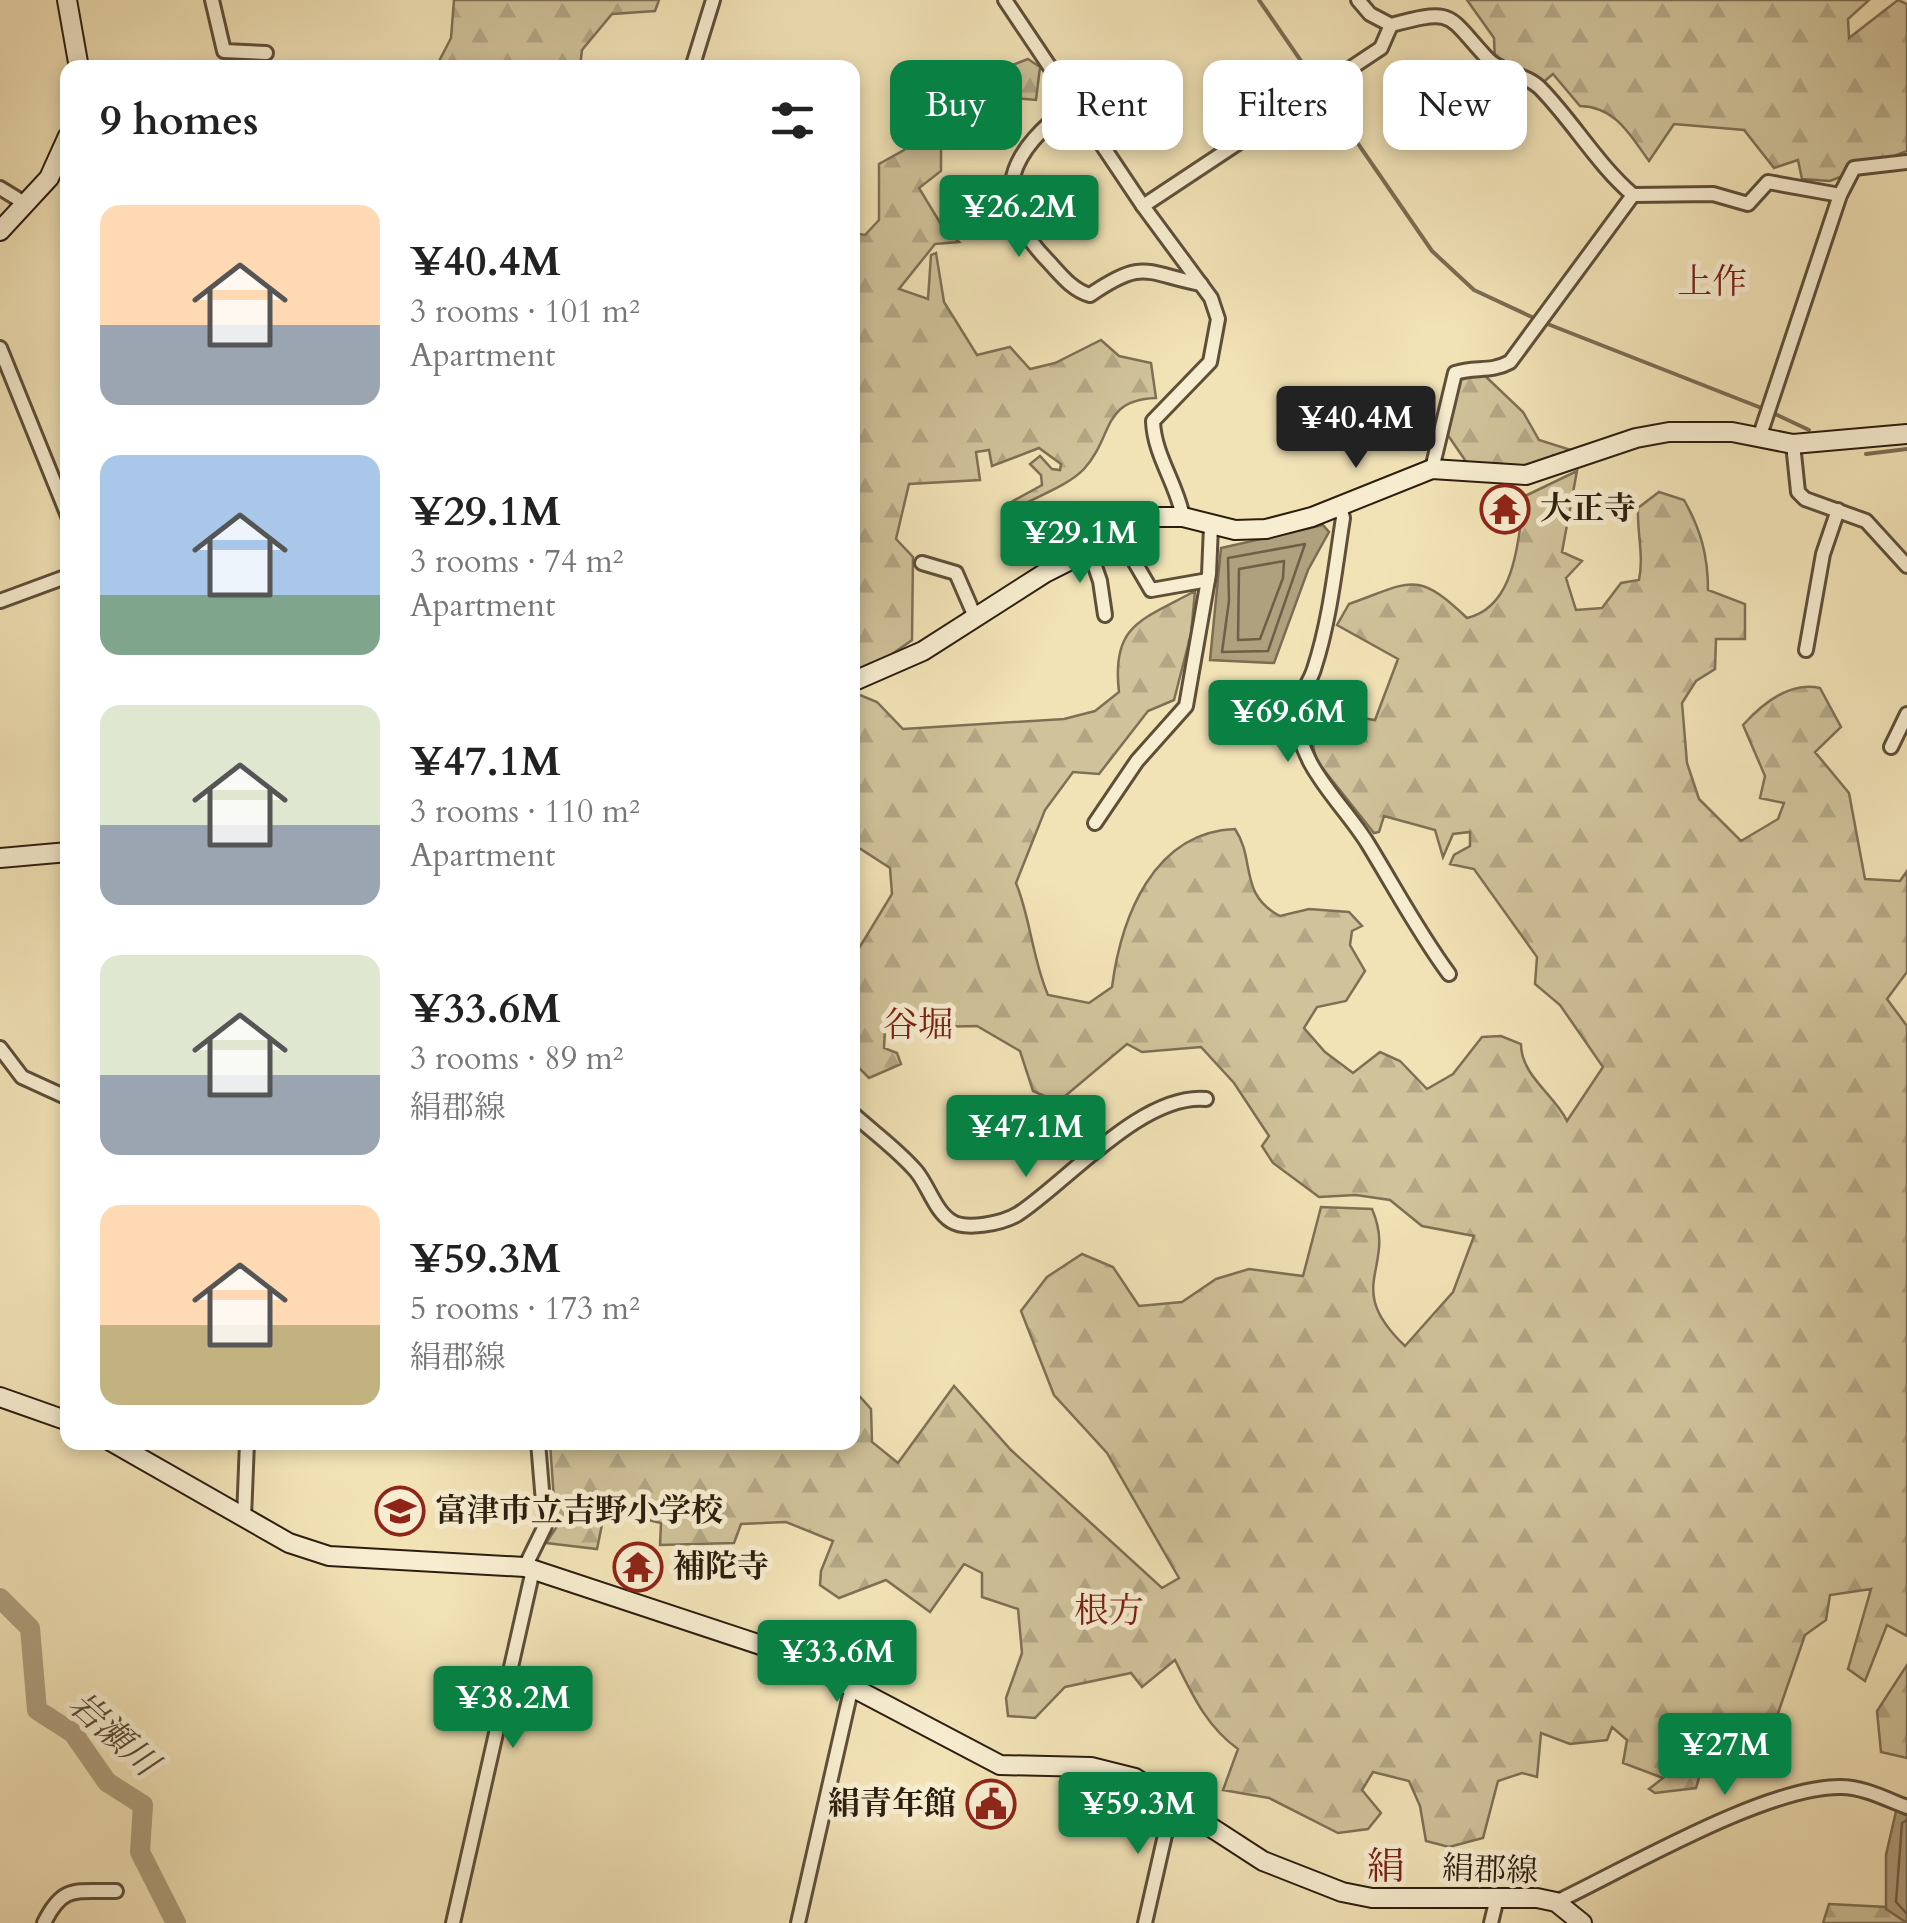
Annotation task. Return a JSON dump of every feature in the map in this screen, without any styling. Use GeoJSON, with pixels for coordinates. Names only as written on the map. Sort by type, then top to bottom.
{"type":"FeatureCollection","features":[{"type":"Feature","properties":{"kind":"main road"},"geometry":{"type":"LineString","coordinates":[[67,0],[78,60]]}},
{"type":"Feature","properties":{"kind":"main road"},"geometry":{"type":"LineString","coordinates":[[0,231],[49,178],[60,154]]}},
{"type":"Feature","properties":{"kind":"main road"},"geometry":{"type":"LineString","coordinates":[[860,679],[923,651],[1088,549],[1156,517],[1184,517],[1212,526],[1266,529],[1432,468],[1526,474],[1636,438],[1669,432],[1732,432],[1793,444],[1907,434]]}},
{"type":"Feature","properties":{"kind":"main road"},"geometry":{"type":"LineString","coordinates":[[0,858],[60,853]]}},
{"type":"Feature","properties":{"kind":"main road"},"geometry":{"type":"LineString","coordinates":[[0,1397],[60,1418]]}},
{"type":"Feature","properties":{"kind":"main road","name":"絹郡線"},"geometry":{"type":"LineString","coordinates":[[126,1450],[289,1543],[329,1556],[529,1568],[757,1643],[852,1686],[1000,1765],[1116,1772],[1136,1778],[1262,1861],[1342,1892],[1372,1898],[1556,1902],[1582,1923]]}},
{"type":"Feature","properties":{"kind":"street"},"geometry":{"type":"LineString","coordinates":[[212,0],[224,51],[266,52]]}},
{"type":"Feature","properties":{"kind":"street"},"geometry":{"type":"LineString","coordinates":[[694,60],[713,0]]}},
{"type":"Feature","properties":{"kind":"street"},"geometry":{"type":"LineString","coordinates":[[1005,0],[1045,60]]}},
{"type":"Feature","properties":{"kind":"street"},"geometry":{"type":"LineString","coordinates":[[1358,0],[1370,14],[1391,26],[1440,14],[1458,23],[1489,62],[1540,87],[1579,140],[1633,195],[1713,194],[1748,204],[1760,186],[1768,182],[1840,195]]}},
{"type":"Feature","properties":{"kind":"street"},"geometry":{"type":"LineString","coordinates":[[1143,206],[1381,48],[1391,26]]}},
{"type":"Feature","properties":{"kind":"street"},"geometry":{"type":"LineString","coordinates":[[1042,127],[1012,174],[1012,204],[1028,236],[1077,291],[1090,295],[1134,270],[1156,270],[1201,284]]}},
{"type":"Feature","properties":{"kind":"street"},"geometry":{"type":"LineString","coordinates":[[1105,150],[1201,284],[1218,318],[1210,362],[1153,421],[1155,441],[1179,493],[1184,517]]}},
{"type":"Feature","properties":{"kind":"street"},"geometry":{"type":"LineString","coordinates":[[1759,438],[1840,195],[1854,168],[1907,162]]}},
{"type":"Feature","properties":{"kind":"street"},"geometry":{"type":"LineString","coordinates":[[0,188],[26,204]]}},
{"type":"Feature","properties":{"kind":"street"},"geometry":{"type":"LineString","coordinates":[[1432,468],[1455,373],[1468,368],[1493,372],[1510,362],[1633,195]]}},
{"type":"Feature","properties":{"kind":"street"},"geometry":{"type":"LineString","coordinates":[[0,348],[60,496]]}},
{"type":"Feature","properties":{"kind":"street"},"geometry":{"type":"LineString","coordinates":[[1793,444],[1798,492],[1805,499],[1866,521],[1907,566]]}},
{"type":"Feature","properties":{"kind":"street"},"geometry":{"type":"LineString","coordinates":[[1340,504],[1342,518],[1330,611],[1314,672],[1297,709],[1300,731],[1324,785],[1368,844],[1402,906],[1449,974]]}},
{"type":"Feature","properties":{"kind":"street"},"geometry":{"type":"LineString","coordinates":[[1806,650],[1823,554],[1838,510]]}},
{"type":"Feature","properties":{"kind":"street"},"geometry":{"type":"LineString","coordinates":[[1095,823],[1137,761],[1186,706],[1208,580],[1212,526]]}},
{"type":"Feature","properties":{"kind":"street"},"geometry":{"type":"LineString","coordinates":[[1110,538],[1130,554],[1151,590],[1208,580]]}},
{"type":"Feature","properties":{"kind":"street"},"geometry":{"type":"LineString","coordinates":[[1088,549],[1100,580],[1104,615]]}},
{"type":"Feature","properties":{"kind":"street"},"geometry":{"type":"LineString","coordinates":[[922,563],[956,573],[976,619]]}},
{"type":"Feature","properties":{"kind":"street"},"geometry":{"type":"LineString","coordinates":[[0,602],[60,579]]}},
{"type":"Feature","properties":{"kind":"street"},"geometry":{"type":"LineString","coordinates":[[1892,747],[1907,714]]}},
{"type":"Feature","properties":{"kind":"street"},"geometry":{"type":"LineString","coordinates":[[0,1048],[22,1076],[60,1094]]}},
{"type":"Feature","properties":{"kind":"street"},"geometry":{"type":"LineString","coordinates":[[860,1120],[916,1171],[948,1220],[961,1226],[1016,1216],[1088,1153],[1191,1098],[1206,1100]]}},
{"type":"Feature","properties":{"kind":"street"},"geometry":{"type":"LineString","coordinates":[[244,1518],[246,1450]]}},
{"type":"Feature","properties":{"kind":"street"},"geometry":{"type":"LineString","coordinates":[[453,1923],[529,1568],[545,1526],[539,1450]]}},
{"type":"Feature","properties":{"kind":"street"},"geometry":{"type":"LineString","coordinates":[[798,1923],[852,1686]]}},
{"type":"Feature","properties":{"kind":"street"},"geometry":{"type":"LineString","coordinates":[[1556,1902],[1657,1851],[1776,1800],[1809,1791],[1854,1788],[1907,1806]]}},
{"type":"Feature","properties":{"kind":"street"},"geometry":{"type":"LineString","coordinates":[[1145,1923],[1173,1800]]}},
{"type":"Feature","properties":{"kind":"street"},"geometry":{"type":"LineString","coordinates":[[44,1923],[56,1898],[70,1892],[116,1892]]}},
{"type":"Feature","properties":{"kind":"street"},"geometry":{"type":"LineString","coordinates":[[1491,1923],[1497,1898]]}},
{"type":"Feature","properties":{"kind":"green space"},"geometry":{"type":"Polygon","coordinates":[[[454,0],[659,0],[655,11],[612,14],[582,50],[581,60],[440,60],[451,38],[454,0]]]}},
{"type":"Feature","properties":{"kind":"green space"},"geometry":{"type":"Polygon","coordinates":[[[1467,0],[1869,0],[1848,19],[1849,38],[1898,0],[1907,4],[1907,151],[1830,181],[1802,179],[1798,160],[1774,168],[1744,130],[1674,124],[1649,161],[1621,124],[1603,111],[1580,106],[1553,74],[1541,84],[1527,77],[1527,60],[1495,60],[1494,38],[1467,0]]]}},
{"type":"Feature","properties":{"kind":"green space"},"geometry":{"type":"Polygon","coordinates":[[[1028,59],[1040,67],[1036,100],[1022,99],[1022,61],[1028,59]]]}},
{"type":"Feature","properties":{"kind":"green space"},"geometry":{"type":"Polygon","coordinates":[[[904,150],[941,150],[941,171],[919,188],[942,226],[959,242],[935,244],[899,289],[928,299],[931,255],[936,253],[944,302],[977,355],[1010,347],[1030,369],[1055,363],[1101,340],[1119,356],[1151,363],[1156,398],[1126,405],[1078,475],[1016,508],[1013,501],[1042,485],[1041,475],[1030,464],[1040,456],[1052,469],[1060,470],[1061,464],[1039,448],[992,466],[989,450],[976,452],[980,480],[909,484],[896,539],[913,557],[912,640],[868,671],[860,672],[860,234],[865,235],[879,220],[879,164],[904,150]]]}},
{"type":"Feature","properties":{"kind":"green space"},"geometry":{"type":"Polygon","coordinates":[[[1481,372],[1523,412],[1539,440],[1574,451],[1522,468],[1467,463],[1443,428],[1457,383],[1481,372]]]}},
{"type":"Feature","properties":{"kind":"green space"},"geometry":{"type":"Polygon","coordinates":[[[1577,471],[1562,552],[1582,561],[1566,578],[1576,610],[1602,608],[1621,583],[1639,580],[1638,508],[1659,492],[1684,500],[1702,544],[1708,590],[1745,604],[1745,639],[1716,639],[1715,669],[1696,681],[1682,703],[1687,763],[1699,799],[1741,841],[1778,819],[1784,803],[1760,798],[1765,776],[1743,725],[1787,691],[1820,688],[1841,727],[1815,752],[1849,793],[1865,879],[1900,881],[1907,871],[1907,972],[1887,999],[1907,1026],[1907,1636],[1887,1625],[1865,1681],[1848,1669],[1871,1589],[1830,1595],[1826,1620],[1805,1635],[1766,1748],[1720,1733],[1706,1754],[1696,1788],[1655,1793],[1649,1789],[1663,1778],[1623,1763],[1627,1740],[1612,1727],[1607,1740],[1570,1744],[1541,1733],[1537,1777],[1522,1773],[1498,1781],[1483,1838],[1449,1847],[1426,1841],[1420,1806],[1409,1781],[1373,1772],[1362,1790],[1381,1813],[1368,1829],[1338,1833],[1269,1798],[1223,1790],[1238,1749],[1208,1720],[1175,1660],[1142,1687],[1131,1673],[1065,1687],[1035,1718],[1008,1716],[1006,1698],[1022,1653],[1018,1609],[982,1597],[982,1573],[964,1564],[930,1612],[886,1580],[839,1598],[820,1585],[821,1571],[833,1541],[786,1522],[741,1524],[734,1543],[660,1545],[661,1523],[605,1510],[597,1549],[546,1543],[556,1528],[550,1450],[860,1450],[860,1397],[871,1409],[872,1442],[898,1463],[954,1386],[1011,1450],[1162,1588],[1179,1578],[1107,1453],[1054,1395],[1021,1311],[1047,1277],[1082,1254],[1113,1267],[1139,1306],[1182,1302],[1216,1279],[1249,1269],[1303,1276],[1321,1207],[1372,1209],[1379,1247],[1373,1292],[1376,1307],[1405,1346],[1453,1292],[1474,1236],[1422,1226],[1390,1200],[1356,1195],[1319,1197],[1273,1163],[1262,1146],[1269,1136],[1234,1083],[1201,1047],[1142,1052],[1127,1044],[1058,1102],[1033,1091],[1020,1051],[977,1026],[885,1028],[884,1048],[897,1053],[901,1064],[869,1078],[860,1069],[860,947],[892,894],[890,868],[860,849],[860,695],[877,702],[903,729],[1064,719],[1095,711],[1119,692],[1120,652],[1134,627],[1195,591],[1191,634],[1174,700],[1148,711],[1099,774],[1073,772],[1045,810],[1016,883],[1048,995],[1089,1003],[1112,987],[1133,907],[1162,862],[1182,845],[1207,834],[1235,829],[1253,887],[1267,907],[1280,916],[1309,909],[1349,912],[1362,926],[1352,931],[1350,945],[1365,971],[1346,1001],[1317,1007],[1304,1028],[1325,1052],[1353,1073],[1380,1052],[1400,1061],[1427,1089],[1453,1074],[1482,1037],[1501,1036],[1521,1044],[1526,1066],[1567,1121],[1603,1067],[1560,1005],[1535,984],[1537,957],[1474,869],[1450,864],[1454,855],[1470,846],[1470,832],[1453,834],[1443,857],[1435,830],[1384,816],[1379,832],[1374,833],[1316,760],[1306,710],[1375,720],[1398,659],[1337,625],[1349,604],[1412,584],[1436,592],[1467,618],[1484,611],[1496,600],[1512,569],[1525,496],[1577,471]]]}},
{"type":"Feature","properties":{"kind":"green space"},"geometry":{"type":"Polygon","coordinates":[[[1907,1665],[1907,1758],[1881,1752],[1877,1711],[1907,1665]]]}},
{"type":"Feature","properties":{"kind":"green space"},"geometry":{"type":"Polygon","coordinates":[[[1829,1904],[1887,1907],[1907,1923],[1823,1923],[1829,1904]]]}},
{"type":"Feature","properties":{"kind":"water"},"geometry":{"type":"Polygon","coordinates":[[[1323,525],[1329,532],[1308,570],[1274,663],[1210,660],[1221,548],[1323,525]]]}},
{"type":"Feature","properties":{"kind":"water"},"geometry":{"type":"Polygon","coordinates":[[[1897,1807],[1907,1812],[1907,1923],[1886,1909],[1886,1855],[1897,1807]]]}},
{"type":"Feature","properties":{"kind":"waterway"},"geometry":{"type":"LineString","coordinates":[[1259,0],[1432,251],[1474,290],[1536,319]]}},
{"type":"Feature","properties":{"kind":"waterway"},"geometry":{"type":"LineString","coordinates":[[1545,323],[1764,409]]}},
{"type":"Feature","properties":{"kind":"waterway"},"geometry":{"type":"LineString","coordinates":[[1773,413],[1809,430]]}},
{"type":"Feature","properties":{"kind":"waterway"},"geometry":{"type":"LineString","coordinates":[[1866,454],[1907,449]]}},
{"type":"Feature","properties":{"kind":"waterway","name":"岩瀬川"},"geometry":{"type":"LineString","coordinates":[[0,1598],[30,1628],[37,1710],[73,1733],[107,1782],[143,1805],[140,1852],[176,1923]]}},
{"type":"Feature","properties":{"kind":"place","name":"大正寺"},"geometry":{"type":"Point","coordinates":[1505,509]}},
{"type":"Feature","properties":{"kind":"place","name":"富津市立吉野小学校"},"geometry":{"type":"Point","coordinates":[400,1511]}},
{"type":"Feature","properties":{"kind":"place","name":"補陀寺"},"geometry":{"type":"Point","coordinates":[638,1567]}},
{"type":"Feature","properties":{"kind":"place","name":"絹青年館"},"geometry":{"type":"Point","coordinates":[991,1804]}},
{"type":"Feature","properties":{"kind":"district","name":"上作"},"geometry":{"type":"Point","coordinates":[1712,282]}},
{"type":"Feature","properties":{"kind":"district","name":"谷堀"},"geometry":{"type":"Point","coordinates":[918,1025]}},
{"type":"Feature","properties":{"kind":"district","name":"根方"},"geometry":{"type":"Point","coordinates":[1109,1611]}},
{"type":"Feature","properties":{"kind":"district","name":"絹"},"geometry":{"type":"Point","coordinates":[1386,1867]}}]}
